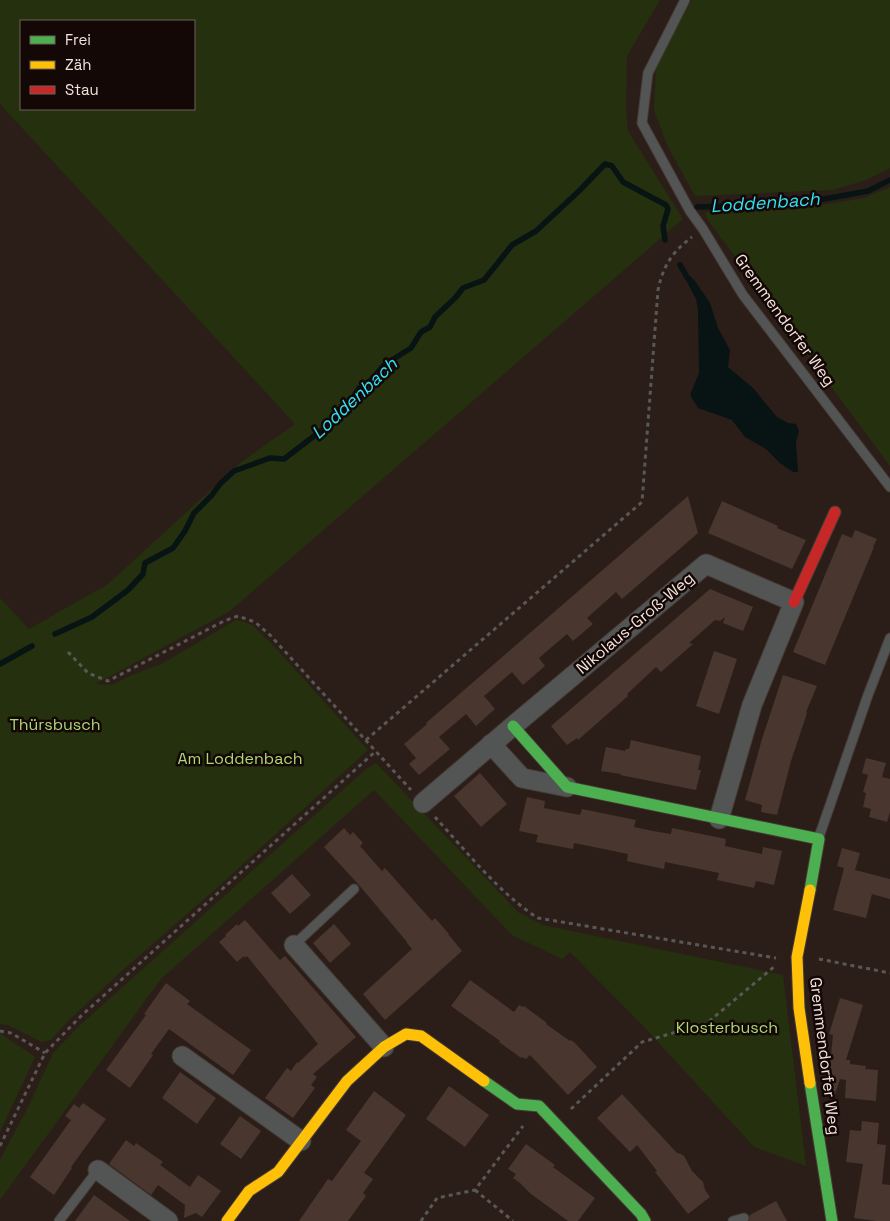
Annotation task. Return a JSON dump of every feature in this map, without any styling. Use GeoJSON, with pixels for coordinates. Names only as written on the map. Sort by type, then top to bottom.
{"type":"FeatureCollection","features":[{"type":"Feature","properties":{"kind":"street"},"geometry":{"type":"LineString","coordinates":[[719,819],[752,705],[794,602],[835,512]]}},
{"type":"Feature","properties":{"kind":"street","name":"Nikolaus-Groß-Weg"},"geometry":{"type":"LineString","coordinates":[[423,803],[706,564],[794,602]]}},
{"type":"Feature","properties":{"kind":"street"},"geometry":{"type":"LineString","coordinates":[[513,726],[567,787]]}},
{"type":"Feature","properties":{"kind":"street"},"geometry":{"type":"LineString","coordinates":[[491,744],[522,778],[818,839]]}},
{"type":"Feature","properties":{"kind":"street","name":"Gremmendorfer Weg"},"geometry":{"type":"LineString","coordinates":[[818,839],[798,957],[801,1017],[832,1221]]}},
{"type":"Feature","properties":{"kind":"street"},"geometry":{"type":"LineString","coordinates":[[294,944],[384,1047]]}},
{"type":"Feature","properties":{"kind":"street"},"geometry":{"type":"LineString","coordinates":[[227,1221],[249,1191],[278,1172],[347,1081],[384,1047],[406,1034],[421,1036],[517,1104],[539,1106],[641,1214],[645,1221]]}},
{"type":"Feature","properties":{"kind":"street"},"geometry":{"type":"LineString","coordinates":[[182,1056],[302,1141]]}},
{"type":"Feature","properties":{"kind":"street"},"geometry":{"type":"LineString","coordinates":[[98,1170],[168,1221]]}},
{"type":"Feature","properties":{"kind":"lane","name":"Gremmendorfer Weg"},"geometry":{"type":"LineString","coordinates":[[685,0],[648,73],[642,123],[690,212],[703,229],[742,295],[890,487]]}},
{"type":"Feature","properties":{"kind":"lane","name":"Gremmendorfer Weg"},"geometry":{"type":"LineString","coordinates":[[818,839],[890,638]]}},
{"type":"Feature","properties":{"kind":"lane"},"geometry":{"type":"LineString","coordinates":[[294,944],[354,889]]}},
{"type":"Feature","properties":{"kind":"lane"},"geometry":{"type":"LineString","coordinates":[[59,1221],[98,1170]]}},
{"type":"Feature","properties":{"kind":"lane"},"geometry":{"type":"LineString","coordinates":[[733,1221],[744,1218]]}},
{"type":"Feature","properties":{"kind":"path"},"geometry":{"type":"LineString","coordinates":[[366,740],[642,502],[658,290],[661,276],[668,261],[680,246],[703,229]]}},
{"type":"Feature","properties":{"kind":"path"},"geometry":{"type":"LineString","coordinates":[[69,652],[88,673]]}},
{"type":"Feature","properties":{"kind":"path"},"geometry":{"type":"LineString","coordinates":[[0,1146],[45,1053],[81,1016],[376,751]]}},
{"type":"Feature","properties":{"kind":"path"},"geometry":{"type":"LineString","coordinates":[[798,957],[890,973]]}},
{"type":"Feature","properties":{"kind":"path"},"geometry":{"type":"LineString","coordinates":[[421,1221],[437,1198],[475,1190],[539,1106],[564,1114],[642,1042],[707,1023],[776,966]]}},
{"type":"Feature","properties":{"kind":"path"},"geometry":{"type":"LineString","coordinates":[[0,1031],[11,1033],[45,1053]]}},
{"type":"Feature","properties":{"kind":"path"},"geometry":{"type":"LineString","coordinates":[[475,1190],[513,1221]]}},
{"type":"Feature","properties":{"kind":"green space"},"geometry":{"type":"Polygon","coordinates":[[[0,0],[660,0],[627,56],[626,111],[628,131],[683,219],[230,611],[96,684],[112,685],[163,663],[236,620],[252,625],[272,644],[368,750],[218,887],[123,970],[69,1020],[51,1040],[42,1042],[8,1025],[0,1024],[0,598],[29,629],[108,584],[240,463],[295,424],[0,104],[0,0]]]}},
{"type":"Feature","properties":{"kind":"green space"},"geometry":{"type":"Polygon","coordinates":[[[692,0],[890,0],[890,168],[866,180],[833,190],[695,196],[667,145],[654,110],[656,64],[692,0]]]}},
{"type":"Feature","properties":{"kind":"green space"},"geometry":{"type":"Polygon","coordinates":[[[890,187],[890,466],[707,219],[705,212],[798,209],[864,198],[890,187]]]}},
{"type":"Feature","properties":{"kind":"green space","name":"Klosterbusch"},"geometry":{"type":"Polygon","coordinates":[[[376,763],[518,912],[543,925],[783,975],[806,1166],[754,1147],[648,1031],[570,952],[562,959],[512,935],[374,790],[161,979],[0,1200],[0,1160],[30,1103],[53,1053],[78,1027],[366,769],[376,763]]]}},
{"type":"Feature","properties":{"kind":"green space"},"geometry":{"type":"Polygon","coordinates":[[[0,1033],[35,1057],[0,1132],[0,1033]]]}},
{"type":"Feature","properties":{"kind":"shaded area"},"geometry":{"type":"Polygon","coordinates":[[[690,276],[710,303],[718,328],[730,350],[728,367],[753,388],[777,417],[788,423],[796,424],[799,431],[796,442],[798,472],[793,472],[780,463],[766,449],[745,437],[732,420],[698,408],[690,395],[699,373],[698,309],[696,299],[685,278],[690,276]]]}},
{"type":"Feature","properties":{"kind":"building"},"geometry":{"type":"Polygon","coordinates":[[[688,496],[698,533],[622,599],[616,592],[587,618],[593,624],[573,641],[567,634],[539,658],[545,666],[523,685],[512,672],[484,696],[495,709],[476,726],[466,714],[439,737],[450,749],[419,775],[409,764],[416,758],[404,744],[688,496]]]}},
{"type":"Feature","properties":{"kind":"building"},"geometry":{"type":"Polygon","coordinates":[[[722,501],[806,540],[792,569],[708,533],[722,501]]]}},
{"type":"Feature","properties":{"kind":"building"},"geometry":{"type":"Polygon","coordinates":[[[855,530],[877,539],[825,665],[793,652],[842,534],[852,538],[855,530]]]}},
{"type":"Feature","properties":{"kind":"building"},"geometry":{"type":"Polygon","coordinates":[[[710,589],[753,607],[743,631],[723,623],[725,617],[720,621],[715,620],[689,643],[693,644],[661,672],[656,667],[627,694],[628,696],[578,740],[577,738],[567,745],[551,726],[710,589]]]}},
{"type":"Feature","properties":{"kind":"building"},"geometry":{"type":"Polygon","coordinates":[[[714,651],[737,659],[719,714],[696,706],[714,651]]]}},
{"type":"Feature","properties":{"kind":"building"},"geometry":{"type":"Polygon","coordinates":[[[783,675],[817,686],[806,712],[777,815],[761,812],[762,805],[745,800],[783,675]]]}},
{"type":"Feature","properties":{"kind":"building"},"geometry":{"type":"Polygon","coordinates":[[[631,740],[701,756],[698,770],[701,770],[696,790],[601,771],[606,747],[625,751],[629,749],[631,740]]]}},
{"type":"Feature","properties":{"kind":"building"},"geometry":{"type":"Polygon","coordinates":[[[866,758],[886,763],[882,777],[890,779],[890,812],[887,822],[869,817],[871,809],[863,807],[866,793],[863,792],[868,775],[862,773],[866,758]]]}},
{"type":"Feature","properties":{"kind":"building"},"geometry":{"type":"Polygon","coordinates":[[[480,773],[507,804],[481,827],[454,796],[480,773]]]}},
{"type":"Feature","properties":{"kind":"building"},"geometry":{"type":"Polygon","coordinates":[[[527,797],[545,801],[544,808],[580,815],[582,809],[636,820],[634,827],[671,834],[672,828],[726,839],[725,846],[762,854],[763,847],[782,851],[774,885],[756,881],[754,888],[717,880],[719,873],[665,862],[664,869],[627,861],[628,854],[574,843],[573,849],[536,842],[538,835],[519,831],[527,797]]]}},
{"type":"Feature","properties":{"kind":"building"},"geometry":{"type":"Polygon","coordinates":[[[344,828],[350,835],[353,832],[363,843],[360,846],[382,871],[385,868],[432,921],[435,918],[462,951],[385,1020],[363,994],[412,949],[359,885],[324,847],[344,828]]]}},
{"type":"Feature","properties":{"kind":"building"},"geometry":{"type":"Polygon","coordinates":[[[842,848],[860,853],[855,870],[890,879],[890,899],[872,894],[866,918],[833,910],[844,868],[837,866],[842,848]]]}},
{"type":"Feature","properties":{"kind":"building"},"geometry":{"type":"Polygon","coordinates":[[[292,874],[311,895],[290,914],[271,893],[292,874]]]}},
{"type":"Feature","properties":{"kind":"building"},"geometry":{"type":"Polygon","coordinates":[[[245,920],[280,960],[285,956],[356,1037],[313,1074],[317,1077],[311,1085],[315,1088],[293,1118],[265,1098],[287,1068],[291,1071],[297,1062],[318,1044],[247,956],[245,958],[244,956],[237,962],[219,942],[237,924],[238,926],[245,920]]]}},
{"type":"Feature","properties":{"kind":"building"},"geometry":{"type":"Polygon","coordinates":[[[334,924],[351,944],[330,963],[313,943],[334,924]]]}},
{"type":"Feature","properties":{"kind":"building"},"geometry":{"type":"Polygon","coordinates":[[[470,980],[514,1012],[519,1005],[524,1006],[546,1024],[575,1043],[597,1067],[568,1095],[530,1055],[526,1059],[521,1058],[451,1006],[470,980]]]}},
{"type":"Feature","properties":{"kind":"building"},"geometry":{"type":"Polygon","coordinates":[[[166,983],[190,1001],[187,1004],[251,1050],[233,1075],[169,1029],[130,1088],[106,1070],[146,1015],[144,1014],[166,983]]]}},
{"type":"Feature","properties":{"kind":"building"},"geometry":{"type":"Polygon","coordinates":[[[840,998],[863,1005],[846,1060],[850,1060],[850,1064],[866,1066],[865,1069],[878,1070],[876,1101],[845,1098],[846,1080],[840,1079],[834,1097],[827,1096],[833,1035],[829,1034],[840,998]]]}},
{"type":"Feature","properties":{"kind":"building"},"geometry":{"type":"Polygon","coordinates":[[[180,1072],[216,1098],[197,1124],[162,1098],[180,1072]]]}},
{"type":"Feature","properties":{"kind":"building"},"geometry":{"type":"Polygon","coordinates":[[[449,1086],[489,1115],[465,1147],[426,1119],[449,1086]]]}},
{"type":"Feature","properties":{"kind":"building"},"geometry":{"type":"Polygon","coordinates":[[[374,1091],[406,1115],[364,1173],[373,1179],[363,1193],[366,1196],[348,1221],[299,1221],[328,1179],[332,1181],[361,1141],[346,1130],[374,1091]]]}},
{"type":"Feature","properties":{"kind":"building"},"geometry":{"type":"Polygon","coordinates":[[[622,1094],[677,1153],[684,1156],[692,1171],[703,1182],[705,1190],[710,1197],[688,1214],[655,1172],[657,1171],[637,1145],[630,1152],[597,1118],[622,1094]]]}},
{"type":"Feature","properties":{"kind":"building"},"geometry":{"type":"Polygon","coordinates":[[[83,1103],[106,1119],[71,1167],[54,1195],[30,1177],[71,1120],[65,1116],[74,1104],[79,1108],[83,1103]]]}},
{"type":"Feature","properties":{"kind":"building"},"geometry":{"type":"Polygon","coordinates":[[[240,1116],[261,1131],[241,1159],[220,1144],[240,1116]]]}},
{"type":"Feature","properties":{"kind":"building"},"geometry":{"type":"Polygon","coordinates":[[[862,1121],[879,1123],[877,1144],[886,1145],[882,1184],[890,1185],[890,1221],[854,1218],[863,1164],[846,1162],[850,1130],[861,1131],[862,1121]]]}},
{"type":"Feature","properties":{"kind":"building"},"geometry":{"type":"Polygon","coordinates":[[[126,1140],[134,1146],[136,1143],[163,1162],[160,1165],[190,1187],[198,1175],[221,1191],[202,1217],[196,1213],[184,1218],[185,1205],[158,1185],[151,1195],[109,1164],[126,1140]]]}},
{"type":"Feature","properties":{"kind":"building"},"geometry":{"type":"Polygon","coordinates":[[[526,1144],[595,1198],[578,1221],[568,1221],[531,1194],[513,1178],[516,1174],[508,1169],[526,1144]]]}},
{"type":"Feature","properties":{"kind":"building"},"geometry":{"type":"Polygon","coordinates":[[[94,1195],[130,1221],[75,1221],[94,1195]]]}},
{"type":"Feature","properties":{"kind":"building"},"geometry":{"type":"Polygon","coordinates":[[[776,1201],[787,1221],[749,1221],[750,1215],[776,1201]]]}},
{"type":"Feature","properties":{"kind":"waterway","name":"Loddenbach"},"geometry":{"type":"LineString","coordinates":[[55,634],[92,617],[128,590],[143,574],[145,563],[173,548],[185,531],[194,513],[234,471],[270,458],[284,459],[322,430],[339,411],[350,403],[359,388],[371,380],[384,365],[411,348],[421,332],[430,327],[435,317],[463,288],[484,280],[512,245],[536,231],[605,164],[612,166],[623,182],[666,205],[668,209],[663,226],[665,240]]}},
{"type":"Feature","properties":{"kind":"waterway","name":"Loddenbach"},"geometry":{"type":"LineString","coordinates":[[697,207],[797,204],[868,191],[890,180]]}},
{"type":"Feature","properties":{"kind":"waterway"},"geometry":{"type":"LineString","coordinates":[[680,265],[687,277]]}},
{"type":"Feature","properties":{"kind":"waterway","name":"Loddenbach"},"geometry":{"type":"LineString","coordinates":[[0,664],[32,646]]}},
{"type":"Feature","properties":{"kind":"traffic: fast"},"geometry":{"type":"LineString","coordinates":[[513,726],[567,787],[819,839],[810,890]]}},
{"type":"Feature","properties":{"kind":"traffic: fast"},"geometry":{"type":"LineString","coordinates":[[484,1081],[517,1104],[539,1106],[641,1214],[645,1221]]}},
{"type":"Feature","properties":{"kind":"traffic: fast"},"geometry":{"type":"LineString","coordinates":[[810,1083],[832,1221]]}},
{"type":"Feature","properties":{"kind":"traffic: slow"},"geometry":{"type":"LineString","coordinates":[[810,890],[797,957],[799,1008],[810,1083]]}},
{"type":"Feature","properties":{"kind":"traffic: slow"},"geometry":{"type":"LineString","coordinates":[[227,1221],[249,1191],[278,1172],[347,1081],[384,1047],[406,1034],[421,1036],[484,1081]]}},
{"type":"Feature","properties":{"kind":"traffic: jam"},"geometry":{"type":"LineString","coordinates":[[794,602],[835,512]]}},
{"type":"Feature","properties":{"kind":"park label","name":"Thürsbusch"},"geometry":{"type":"Point","coordinates":[55,724]}},
{"type":"Feature","properties":{"kind":"park label","name":"Am Loddenbach"},"geometry":{"type":"Point","coordinates":[240,758]}}]}
